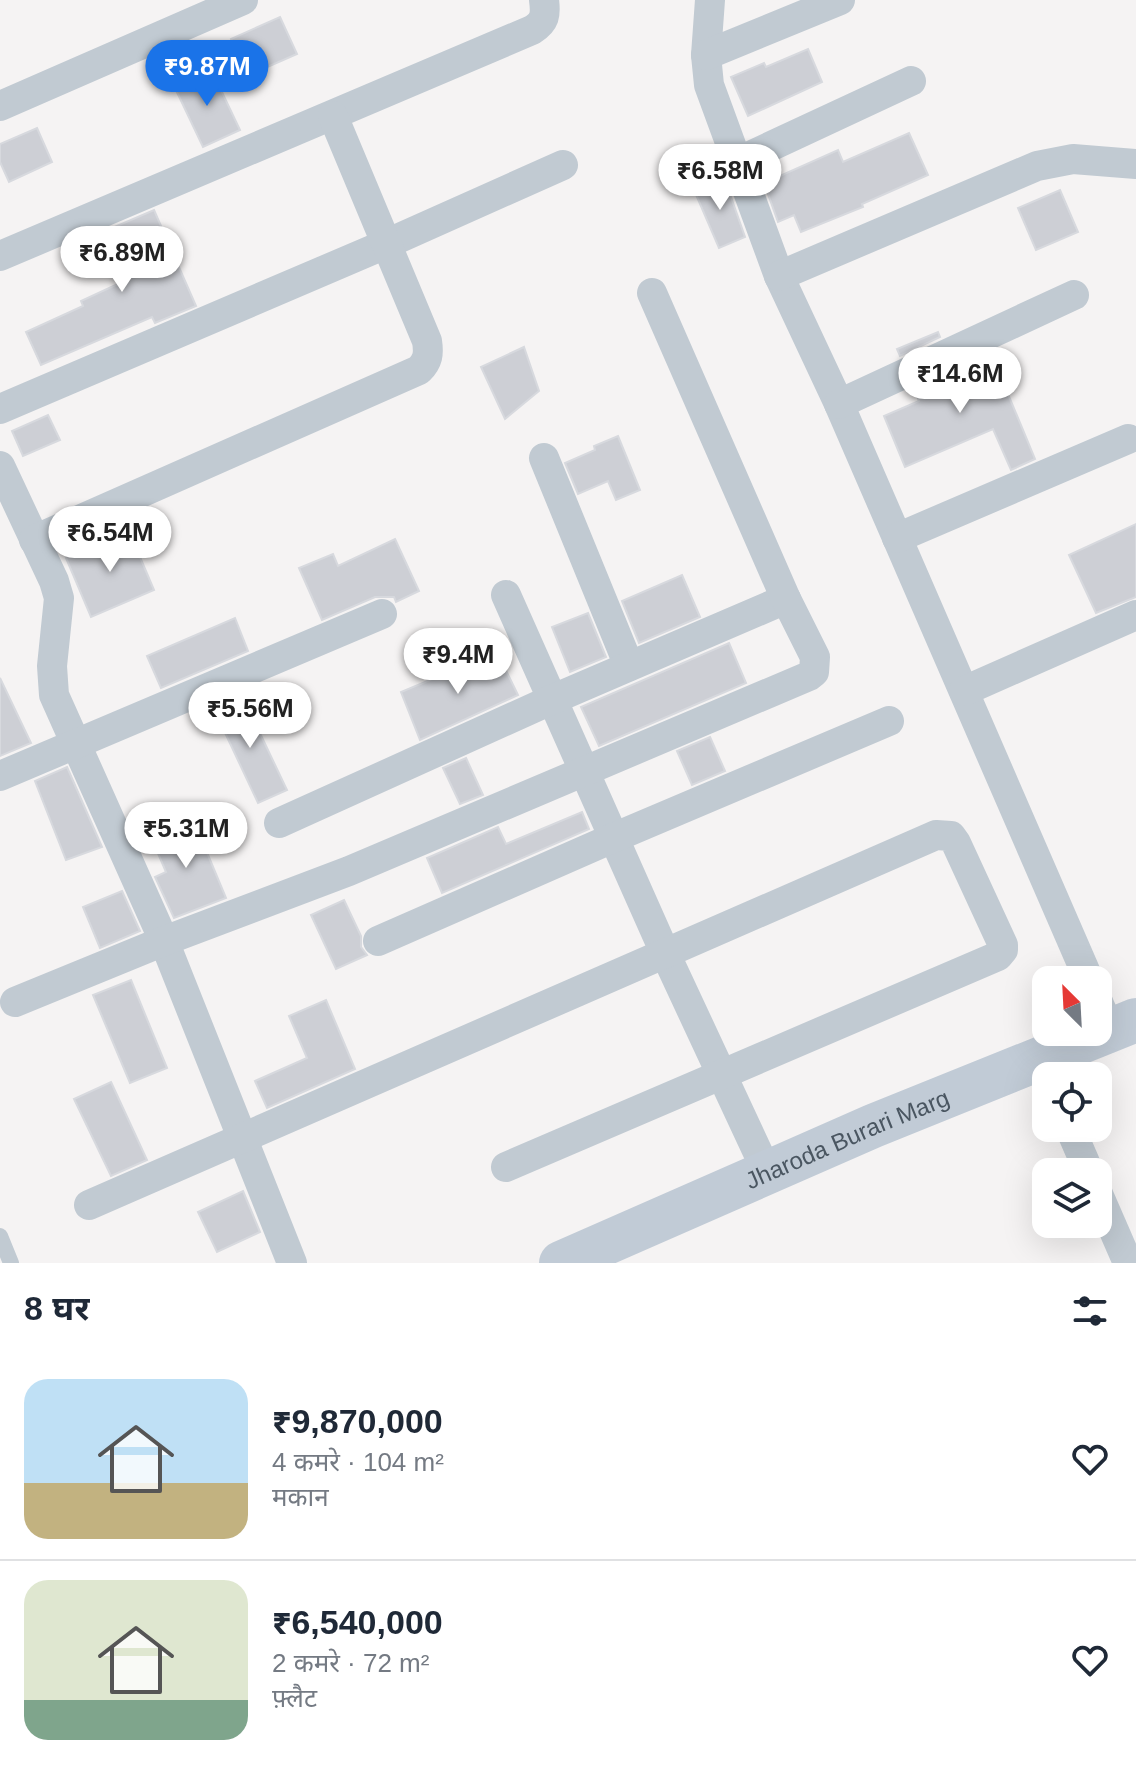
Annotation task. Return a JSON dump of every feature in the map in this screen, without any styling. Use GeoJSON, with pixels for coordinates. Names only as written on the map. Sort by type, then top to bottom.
{"type":"FeatureCollection","features":[{"type":"Feature","properties":{"kind":"street"},"geometry":{"type":"LineString","coordinates":[[0,106],[243,0]]}},
{"type":"Feature","properties":{"kind":"street"},"geometry":{"type":"LineString","coordinates":[[0,256],[532,30],[542,24],[546,14],[544,0]]}},
{"type":"Feature","properties":{"kind":"street"},"geometry":{"type":"LineString","coordinates":[[710,0],[706,55],[709,85],[779,276],[839,404],[1083,966]]}},
{"type":"Feature","properties":{"kind":"street"},"geometry":{"type":"LineString","coordinates":[[706,55],[840,0]]}},
{"type":"Feature","properties":{"kind":"street"},"geometry":{"type":"LineString","coordinates":[[737,162],[911,81]]}},
{"type":"Feature","properties":{"kind":"street"},"geometry":{"type":"LineString","coordinates":[[34,540],[419,370],[426,363],[429,353],[427,341],[333,116]]}},
{"type":"Feature","properties":{"kind":"street"},"geometry":{"type":"LineString","coordinates":[[779,276],[1037,166],[1073,159],[1136,164]]}},
{"type":"Feature","properties":{"kind":"street"},"geometry":{"type":"LineString","coordinates":[[0,409],[563,165]]}},
{"type":"Feature","properties":{"kind":"street"},"geometry":{"type":"LineString","coordinates":[[15,1002],[349,871],[814,672],[815,657],[786,599],[652,293]]}},
{"type":"Feature","properties":{"kind":"street"},"geometry":{"type":"LineString","coordinates":[[839,404],[1074,295]]}},
{"type":"Feature","properties":{"kind":"street"},"geometry":{"type":"LineString","coordinates":[[897,538],[1128,439]]}},
{"type":"Feature","properties":{"kind":"street"},"geometry":{"type":"LineString","coordinates":[[544,458],[629,666]]}},
{"type":"Feature","properties":{"kind":"street"},"geometry":{"type":"LineString","coordinates":[[0,466],[59,598],[52,666],[54,695],[164,941],[292,1263]]}},
{"type":"Feature","properties":{"kind":"street"},"geometry":{"type":"LineString","coordinates":[[506,595],[665,953],[767,1172]]}},
{"type":"Feature","properties":{"kind":"street"},"geometry":{"type":"LineString","coordinates":[[279,823],[551,700],[786,599]]}},
{"type":"Feature","properties":{"kind":"street"},"geometry":{"type":"LineString","coordinates":[[0,776],[382,614]]}},
{"type":"Feature","properties":{"kind":"street"},"geometry":{"type":"LineString","coordinates":[[964,691],[1136,615]]}},
{"type":"Feature","properties":{"kind":"street"},"geometry":{"type":"LineString","coordinates":[[378,941],[889,721]]}},
{"type":"Feature","properties":{"kind":"street"},"geometry":{"type":"LineString","coordinates":[[89,1205],[936,835],[951,836],[1003,945],[998,956],[506,1167]]}},
{"type":"Feature","properties":{"kind":"street","name":"Jharoda Burari Marg"},"geometry":{"type":"LineString","coordinates":[[1051,1062],[1115,1017]]}},
{"type":"Feature","properties":{"kind":"street","name":"Jharoda Burari Marg"},"geometry":{"type":"LineString","coordinates":[[561,1263],[873,1126],[1032,1071]]}},
{"type":"Feature","properties":{"kind":"street"},"geometry":{"type":"LineString","coordinates":[[1112,1226],[1128,1263]]}},
{"type":"Feature","properties":{"kind":"lane"},"geometry":{"type":"LineString","coordinates":[[0,1236],[11,1263]]}},
{"type":"Feature","properties":{"kind":"building"},"geometry":{"type":"Polygon","coordinates":[[[280,17],[297,54],[247,76],[231,39],[280,17]]]}},
{"type":"Feature","properties":{"kind":"building"},"geometry":{"type":"Polygon","coordinates":[[[808,49],[822,82],[748,116],[731,77],[764,63],[766,67],[808,49]]]}},
{"type":"Feature","properties":{"kind":"building"},"geometry":{"type":"Polygon","coordinates":[[[211,69],[240,130],[203,147],[174,86],[211,69]]]}},
{"type":"Feature","properties":{"kind":"building"},"geometry":{"type":"Polygon","coordinates":[[[37,128],[52,162],[9,182],[0,162],[0,144],[37,128]]]}},
{"type":"Feature","properties":{"kind":"building"},"geometry":{"type":"Polygon","coordinates":[[[909,133],[928,175],[862,204],[863,207],[801,232],[794,215],[778,222],[764,183],[838,150],[843,162],[909,133]]]}},
{"type":"Feature","properties":{"kind":"building"},"geometry":{"type":"Polygon","coordinates":[[[724,177],[745,237],[719,248],[694,190],[724,177]]]}},
{"type":"Feature","properties":{"kind":"building"},"geometry":{"type":"Polygon","coordinates":[[[1060,190],[1078,232],[1036,250],[1018,208],[1060,190]]]}},
{"type":"Feature","properties":{"kind":"building"},"geometry":{"type":"Polygon","coordinates":[[[154,210],[196,306],[155,323],[152,317],[41,365],[26,332],[83,306],[81,301],[133,277],[112,228],[154,210]]]}},
{"type":"Feature","properties":{"kind":"building"},"geometry":{"type":"Polygon","coordinates":[[[938,332],[940,337],[900,356],[897,349],[938,332]]]}},
{"type":"Feature","properties":{"kind":"building"},"geometry":{"type":"Polygon","coordinates":[[[524,347],[539,391],[505,419],[481,367],[524,347]]]}},
{"type":"Feature","properties":{"kind":"building"},"geometry":{"type":"Polygon","coordinates":[[[991,353],[1035,459],[1011,470],[993,429],[905,467],[884,416],[919,401],[914,389],[991,353]]]}},
{"type":"Feature","properties":{"kind":"building"},"geometry":{"type":"Polygon","coordinates":[[[48,415],[60,440],[23,456],[12,431],[48,415]]]}},
{"type":"Feature","properties":{"kind":"building"},"geometry":{"type":"Polygon","coordinates":[[[618,436],[640,490],[616,500],[608,481],[578,494],[565,463],[618,436]]]}},
{"type":"Feature","properties":{"kind":"building"},"geometry":{"type":"Polygon","coordinates":[[[1136,524],[1136,597],[1096,613],[1069,555],[1136,524]]]}},
{"type":"Feature","properties":{"kind":"building"},"geometry":{"type":"Polygon","coordinates":[[[129,531],[154,590],[91,617],[66,558],[129,531]]]}},
{"type":"Feature","properties":{"kind":"building"},"geometry":{"type":"Polygon","coordinates":[[[395,539],[419,591],[396,602],[394,597],[375,597],[322,620],[299,568],[333,554],[338,566],[395,539]]]}},
{"type":"Feature","properties":{"kind":"building"},"geometry":{"type":"Polygon","coordinates":[[[682,575],[700,617],[639,643],[622,601],[682,575]]]}},
{"type":"Feature","properties":{"kind":"building"},"geometry":{"type":"Polygon","coordinates":[[[588,613],[606,657],[570,672],[552,627],[588,613]]]}},
{"type":"Feature","properties":{"kind":"building"},"geometry":{"type":"Polygon","coordinates":[[[235,618],[248,651],[161,688],[147,656],[235,618]]]}},
{"type":"Feature","properties":{"kind":"building"},"geometry":{"type":"Polygon","coordinates":[[[729,643],[746,683],[599,746],[581,707],[729,643]]]}},
{"type":"Feature","properties":{"kind":"building"},"geometry":{"type":"Polygon","coordinates":[[[498,654],[518,695],[420,740],[401,692],[444,674],[446,678],[498,654]]]}},
{"type":"Feature","properties":{"kind":"building"},"geometry":{"type":"Polygon","coordinates":[[[0,678],[31,743],[0,756],[0,678]]]}},
{"type":"Feature","properties":{"kind":"building"},"geometry":{"type":"Polygon","coordinates":[[[234,696],[239,710],[247,706],[287,790],[258,803],[212,705],[234,696]]]}},
{"type":"Feature","properties":{"kind":"building"},"geometry":{"type":"Polygon","coordinates":[[[710,737],[725,771],[692,785],[677,751],[710,737]]]}},
{"type":"Feature","properties":{"kind":"building"},"geometry":{"type":"Polygon","coordinates":[[[466,758],[483,795],[460,804],[443,768],[466,758]]]}},
{"type":"Feature","properties":{"kind":"building"},"geometry":{"type":"Polygon","coordinates":[[[67,767],[102,847],[66,860],[35,781],[67,767]]]}},
{"type":"Feature","properties":{"kind":"building"},"geometry":{"type":"Polygon","coordinates":[[[582,812],[589,829],[442,893],[427,858],[498,827],[506,844],[582,812]]]}},
{"type":"Feature","properties":{"kind":"building"},"geometry":{"type":"Polygon","coordinates":[[[193,819],[226,898],[174,918],[155,877],[166,872],[151,837],[193,819]]]}},
{"type":"Feature","properties":{"kind":"building"},"geometry":{"type":"Polygon","coordinates":[[[122,891],[140,931],[100,948],[83,907],[122,891]]]}},
{"type":"Feature","properties":{"kind":"building"},"geometry":{"type":"Polygon","coordinates":[[[344,900],[361,936],[361,947],[367,955],[336,969],[311,915],[344,900]]]}},
{"type":"Feature","properties":{"kind":"building"},"geometry":{"type":"Polygon","coordinates":[[[131,980],[167,1068],[130,1083],[93,995],[131,980]]]}},
{"type":"Feature","properties":{"kind":"building"},"geometry":{"type":"Polygon","coordinates":[[[326,1000],[355,1069],[267,1108],[255,1081],[307,1058],[289,1016],[326,1000]]]}},
{"type":"Feature","properties":{"kind":"building"},"geometry":{"type":"Polygon","coordinates":[[[111,1082],[147,1160],[111,1176],[74,1099],[111,1082]]]}},
{"type":"Feature","properties":{"kind":"building"},"geometry":{"type":"Polygon","coordinates":[[[243,1191],[260,1232],[217,1252],[198,1212],[243,1191]]]}}]}
